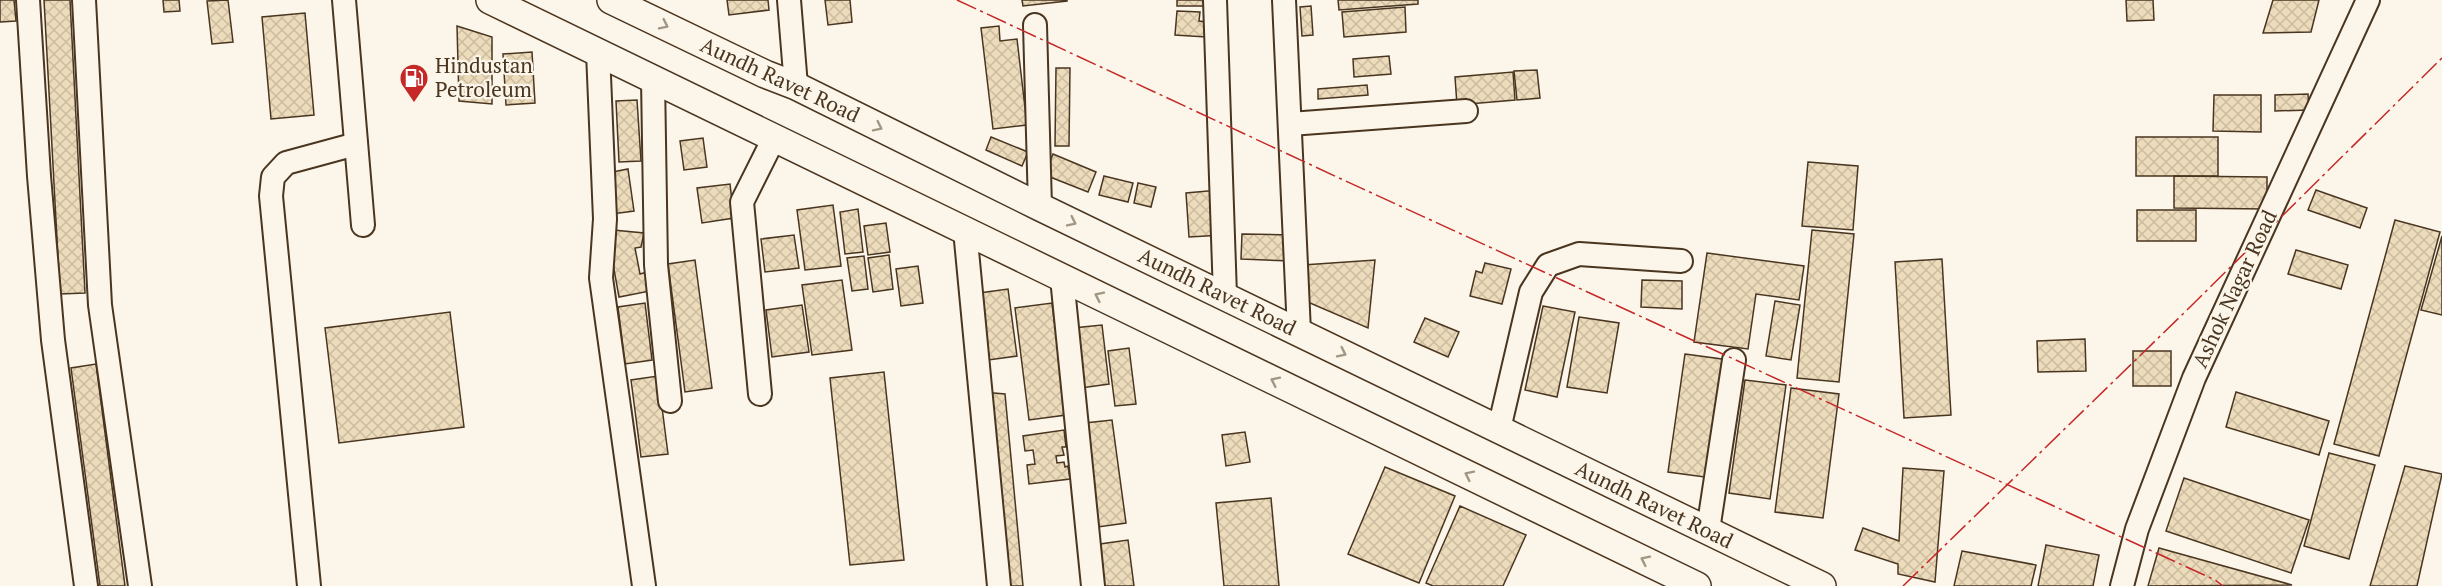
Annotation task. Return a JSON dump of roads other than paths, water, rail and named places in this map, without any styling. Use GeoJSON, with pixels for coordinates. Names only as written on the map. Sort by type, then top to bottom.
{"type":"FeatureCollection","features":[{"type":"Feature","properties":{"kind":"main road"},"geometry":{"type":"LineString","coordinates":[[490,0],[1697,586]]}},
{"type":"Feature","properties":{"kind":"main road","name":"Aundh Ravet Road"},"geometry":{"type":"LineString","coordinates":[[611,0],[765,74],[796,86],[1040,207],[1822,586]]}},
{"type":"Feature","properties":{"kind":"street"},"geometry":{"type":"LineString","coordinates":[[28,0],[39,176],[53,340],[86,586]]}},
{"type":"Feature","properties":{"kind":"street"},"geometry":{"type":"LineString","coordinates":[[84,0],[100,305],[140,586]]}},
{"type":"Feature","properties":{"kind":"street"},"geometry":{"type":"LineString","coordinates":[[344,0],[363,225]]}},
{"type":"Feature","properties":{"kind":"street"},"geometry":{"type":"LineString","coordinates":[[789,0],[796,86]]}},
{"type":"Feature","properties":{"kind":"street"},"geometry":{"type":"LineString","coordinates":[[1215,0],[1225,296]]}},
{"type":"Feature","properties":{"kind":"street"},"geometry":{"type":"LineString","coordinates":[[1284,0],[1299,332]]}},
{"type":"Feature","properties":{"kind":"street","name":"Ashok Nagar Road"},"geometry":{"type":"LineString","coordinates":[[2122,586],[2137,529],[2194,378],[2368,0]]}},
{"type":"Feature","properties":{"kind":"street"},"geometry":{"type":"LineString","coordinates":[[1035,25],[1040,207]]}},
{"type":"Feature","properties":{"kind":"street"},"geometry":{"type":"LineString","coordinates":[[598,52],[605,219],[601,278],[644,586]]}},
{"type":"Feature","properties":{"kind":"street"},"geometry":{"type":"LineString","coordinates":[[653,79],[657,265],[670,401]]}},
{"type":"Feature","properties":{"kind":"street"},"geometry":{"type":"LineString","coordinates":[[1290,124],[1466,111]]}},
{"type":"Feature","properties":{"kind":"street"},"geometry":{"type":"LineString","coordinates":[[760,394],[742,202],[774,138]]}},
{"type":"Feature","properties":{"kind":"street"},"geometry":{"type":"LineString","coordinates":[[309,586],[270,196],[273,177],[286,163],[356,144]]}},
{"type":"Feature","properties":{"kind":"street"},"geometry":{"type":"LineString","coordinates":[[965,231],[999,586]]}},
{"type":"Feature","properties":{"kind":"street"},"geometry":{"type":"LineString","coordinates":[[1499,429],[1531,292],[1548,265],[1579,254],[1681,261]]}},
{"type":"Feature","properties":{"kind":"street"},"geometry":{"type":"LineString","coordinates":[[1062,278],[1094,586]]}},
{"type":"Feature","properties":{"kind":"street"},"geometry":{"type":"LineString","coordinates":[[1708,531],[1734,360]]}},
{"type":"Feature","properties":{"kind":"place","name":"Hindustan Petroleum"},"geometry":{"type":"Point","coordinates":[414,104]}}]}
